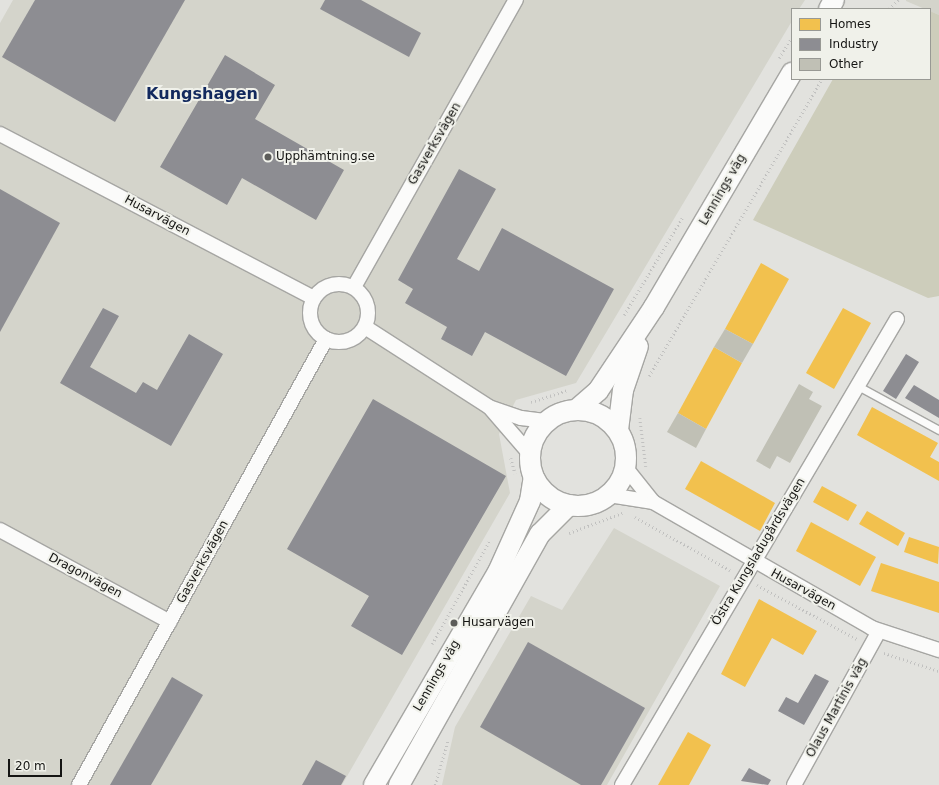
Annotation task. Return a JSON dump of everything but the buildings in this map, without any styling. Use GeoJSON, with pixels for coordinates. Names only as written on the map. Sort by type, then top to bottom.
{"type":"FeatureCollection","features":[{"type":"Feature","properties":{"kind":"main road","name":"Lennings väg"},"geometry":{"type":"LineString","coordinates":[[576,410],[598,391],[654,307],[791,75]]}},
{"type":"Feature","properties":{"kind":"main road","name":"Lennings väg"},"geometry":{"type":"LineString","coordinates":[[618,430],[624,390],[654,307]]}},
{"type":"Feature","properties":{"kind":"main road"},"geometry":{"type":"LineString","coordinates":[[576,410],[600,414],[618,430],[626,448],[626,468],[609,495],[583,506],[569,505],[548,495],[534,477],[530,454],[536,436],[547,421],[576,410]]}},
{"type":"Feature","properties":{"kind":"main road","name":"Lennings väg"},"geometry":{"type":"LineString","coordinates":[[380,781],[498,572],[528,506],[534,477]]}},
{"type":"Feature","properties":{"kind":"main road","name":"Lennings väg"},"geometry":{"type":"LineString","coordinates":[[399,785],[409,776],[540,534],[569,505]]}},
{"type":"Feature","properties":{"kind":"street","name":"Gasverksvägen"},"geometry":{"type":"LineString","coordinates":[[354,287],[516,0]]}},
{"type":"Feature","properties":{"kind":"street","name":"Husarvägen"},"geometry":{"type":"LineString","coordinates":[[0,134],[314,298]]}},
{"type":"Feature","properties":{"kind":"street"},"geometry":{"type":"LineString","coordinates":[[336,284],[354,287],[366,300],[368,318],[365,327],[352,340],[326,339],[312,321],[314,298],[336,284]]}},
{"type":"Feature","properties":{"kind":"street","name":"Östra Kungsladugårdsvägen"},"geometry":{"type":"LineString","coordinates":[[622,785],[897,319]]}},
{"type":"Feature","properties":{"kind":"street"},"geometry":{"type":"LineString","coordinates":[[365,327],[490,407],[521,418],[547,421]]}},
{"type":"Feature","properties":{"kind":"street","name":"Gasverksvägen"},"geometry":{"type":"LineString","coordinates":[[79,785],[326,339]]}},
{"type":"Feature","properties":{"kind":"street"},"geometry":{"type":"LineString","coordinates":[[490,407],[530,454]]}},
{"type":"Feature","properties":{"kind":"street","name":"Husarvägen"},"geometry":{"type":"LineString","coordinates":[[626,468],[653,502],[753,561],[879,631],[939,650]]}},
{"type":"Feature","properties":{"kind":"street","name":"Husarvägen"},"geometry":{"type":"LineString","coordinates":[[609,495],[653,502]]}},
{"type":"Feature","properties":{"kind":"street","name":"Dragonvägen"},"geometry":{"type":"LineString","coordinates":[[0,530],[170,622]]}},
{"type":"Feature","properties":{"kind":"street","name":"Olaus Martinis väg"},"geometry":{"type":"LineString","coordinates":[[794,785],[879,631]]}},
{"type":"Feature","properties":{"kind":"lane"},"geometry":{"type":"LineString","coordinates":[[858,386],[939,430]]}},
{"type":"Feature","properties":{"kind":"path"},"geometry":{"type":"LineString","coordinates":[[890,8],[898,0]]}},
{"type":"Feature","properties":{"kind":"path"},"geometry":{"type":"LineString","coordinates":[[623,512],[871,646],[939,671]]}},
{"type":"Feature","properties":{"kind":"shaded area"},"geometry":{"type":"Polygon","coordinates":[[[13,0],[805,0],[800,8],[791,8],[791,23],[576,383],[516,400],[499,434],[510,493],[342,785],[0,785],[0,23],[13,0]]]}},
{"type":"Feature","properties":{"kind":"shaded area"},"geometry":{"type":"Polygon","coordinates":[[[906,0],[939,0],[939,15],[931,12],[931,8],[922,8],[906,0]]]}},
{"type":"Feature","properties":{"kind":"shaded area"},"geometry":{"type":"Polygon","coordinates":[[[614,528],[720,586],[607,785],[442,785],[455,727],[531,596],[562,610],[614,528]]]}},
{"type":"Feature","properties":{"kind":"green space"},"geometry":{"type":"Polygon","coordinates":[[[931,11],[939,15],[939,296],[928,298],[753,220],[832,80],[931,80],[931,11]]]}},
{"type":"Feature","properties":{"kind":"place","name":"Upphämtning.se"},"geometry":{"type":"Point","coordinates":[268,157]}},
{"type":"Feature","properties":{"kind":"place","name":"Husarvägen"},"geometry":{"type":"Point","coordinates":[454,623]}},
{"type":"Feature","properties":{"kind":"district","name":"Kungshagen"},"geometry":{"type":"Point","coordinates":[202,94]}}]}
